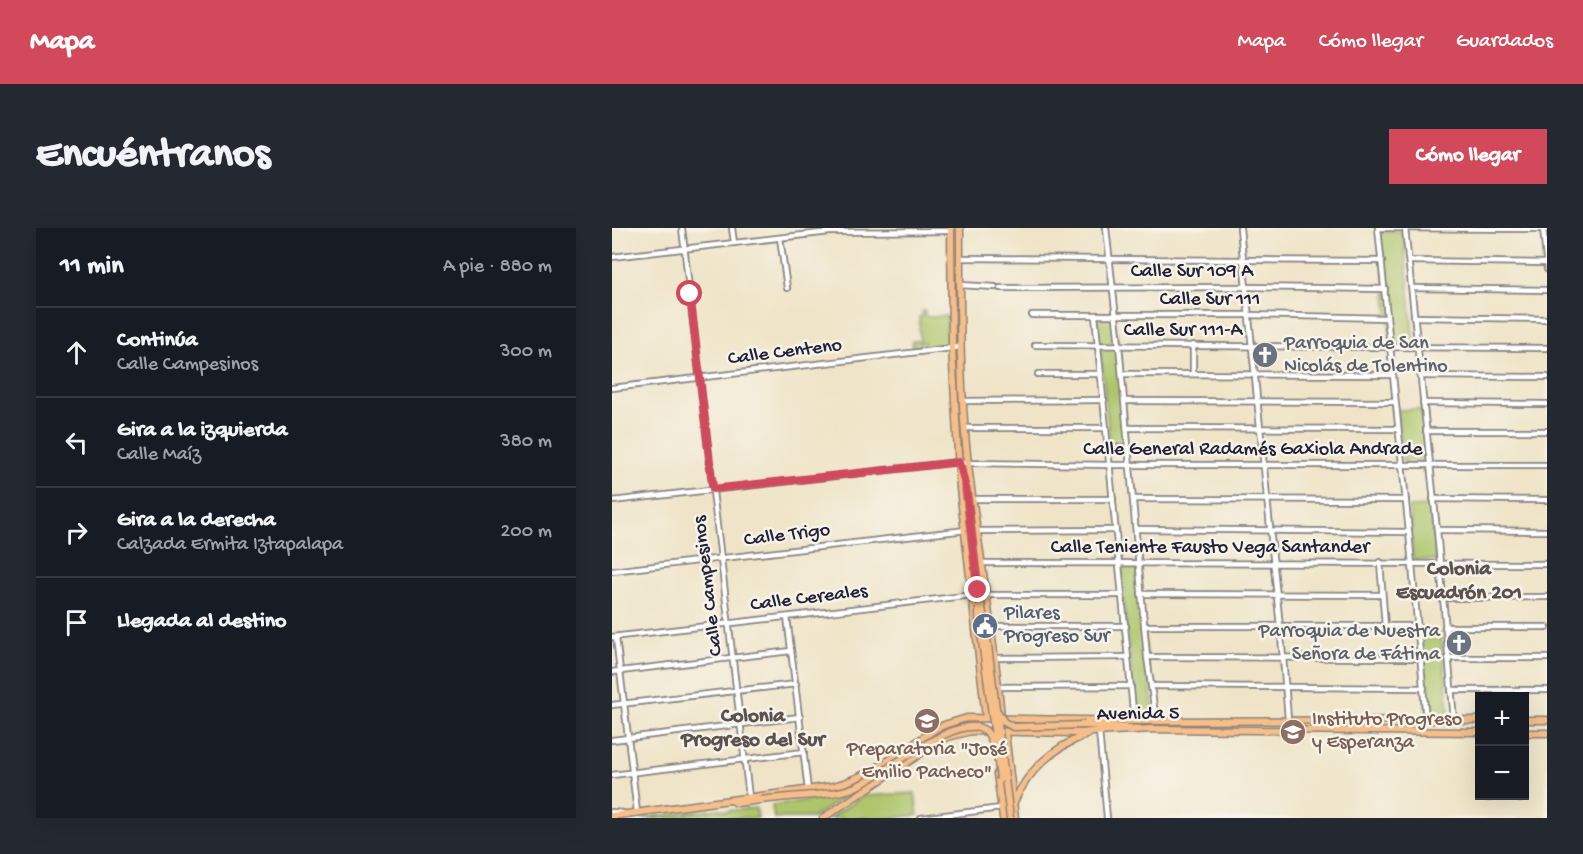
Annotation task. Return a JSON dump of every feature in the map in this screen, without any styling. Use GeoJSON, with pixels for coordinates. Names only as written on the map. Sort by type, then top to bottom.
{"type":"FeatureCollection","features":[{"type":"Feature","properties":{"kind":"main road"},"geometry":{"type":"LineString","coordinates":[[960,228],[960,327],[968,464],[991,627],[1001,718]]}},
{"type":"Feature","properties":{"kind":"main road"},"geometry":{"type":"LineString","coordinates":[[951,230],[952,348],[960,489],[986,718]]}},
{"type":"Feature","properties":{"kind":"main road"},"geometry":{"type":"LineString","coordinates":[[952,327],[960,327]]}},
{"type":"Feature","properties":{"kind":"main road"},"geometry":{"type":"LineString","coordinates":[[953,368],[962,367]]}},
{"type":"Feature","properties":{"kind":"main road"},"geometry":{"type":"LineString","coordinates":[[960,470],[966,488],[978,590],[986,626],[1008,818]]}},
{"type":"Feature","properties":{"kind":"main road"},"geometry":{"type":"LineString","coordinates":[[984,584],[979,616],[1003,798],[1008,818]]}},
{"type":"Feature","properties":{"kind":"main road"},"geometry":{"type":"LineString","coordinates":[[984,697],[995,700],[999,691]]}},
{"type":"Feature","properties":{"kind":"main road"},"geometry":{"type":"LineString","coordinates":[[995,705],[1002,719],[1012,727],[1085,725],[1121,726],[1137,730]]}},
{"type":"Feature","properties":{"kind":"main road","name":"Avenida 5"},"geometry":{"type":"LineString","coordinates":[[733,801],[834,786],[862,777],[946,724],[967,718],[1134,721],[1475,720]]}},
{"type":"Feature","properties":{"kind":"main road"},"geometry":{"type":"LineString","coordinates":[[1529,720],[1547,720]]}},
{"type":"Feature","properties":{"kind":"main road"},"geometry":{"type":"LineString","coordinates":[[612,814],[733,801],[738,803],[855,788],[931,740],[964,728],[978,727],[985,731],[990,737],[997,756]]}},
{"type":"Feature","properties":{"kind":"main road","name":"Avenida 5"},"geometry":{"type":"LineString","coordinates":[[823,818],[938,742],[971,731],[1475,732]]}},
{"type":"Feature","properties":{"kind":"main road"},"geometry":{"type":"LineString","coordinates":[[1014,802],[1031,774],[1050,755],[1072,741],[1098,731]]}},
{"type":"Feature","properties":{"kind":"main road"},"geometry":{"type":"LineString","coordinates":[[992,732],[1002,818]]}},
{"type":"Feature","properties":{"kind":"main road"},"geometry":{"type":"LineString","coordinates":[[1005,732],[1015,818]]}},
{"type":"Feature","properties":{"kind":"main road"},"geometry":{"type":"LineString","coordinates":[[1529,733],[1547,733]]}},
{"type":"Feature","properties":{"kind":"main road"},"geometry":{"type":"LineString","coordinates":[[996,765],[1002,760],[1009,763]]}},
{"type":"Feature","properties":{"kind":"main road"},"geometry":{"type":"LineString","coordinates":[[618,818],[625,813]]}},
{"type":"Feature","properties":{"kind":"street","name":"Calle Campesinos"},"geometry":{"type":"LineString","coordinates":[[682,228],[749,797]]}},
{"type":"Feature","properties":{"kind":"street"},"geometry":{"type":"LineString","coordinates":[[732,228],[734,243]]}},
{"type":"Feature","properties":{"kind":"street"},"geometry":{"type":"LineString","coordinates":[[1106,228],[1155,721]]}},
{"type":"Feature","properties":{"kind":"street"},"geometry":{"type":"LineString","coordinates":[[1240,228],[1286,688],[1288,731]]}},
{"type":"Feature","properties":{"kind":"street"},"geometry":{"type":"LineString","coordinates":[[1426,720],[1380,228],[1544,229],[1547,269]]}},
{"type":"Feature","properties":{"kind":"street"},"geometry":{"type":"LineString","coordinates":[[1405,228],[1437,531],[1454,720]]}},
{"type":"Feature","properties":{"kind":"street"},"geometry":{"type":"LineString","coordinates":[[612,256],[780,238],[830,230],[951,230]]}},
{"type":"Feature","properties":{"kind":"street"},"geometry":{"type":"LineString","coordinates":[[780,238],[787,288]]}},
{"type":"Feature","properties":{"kind":"street"},"geometry":{"type":"LineString","coordinates":[[960,258],[1382,261]]}},
{"type":"Feature","properties":{"kind":"street"},"geometry":{"type":"LineString","coordinates":[[1409,261],[1547,263]]}},
{"type":"Feature","properties":{"kind":"street","name":"Calle Sur 109 A"},"geometry":{"type":"LineString","coordinates":[[960,285],[1384,289]]}},
{"type":"Feature","properties":{"kind":"street"},"geometry":{"type":"LineString","coordinates":[[1412,288],[1547,290]]}},
{"type":"Feature","properties":{"kind":"street","name":"Calle Sur 111"},"geometry":{"type":"LineString","coordinates":[[1032,315],[1249,315],[1387,318]]}},
{"type":"Feature","properties":{"kind":"street"},"geometry":{"type":"LineString","coordinates":[[1095,315],[1134,721]]}},
{"type":"Feature","properties":{"kind":"street"},"geometry":{"type":"LineString","coordinates":[[1414,317],[1547,319]]}},
{"type":"Feature","properties":{"kind":"street","name":"Calle Sur 111-A"},"geometry":{"type":"LineString","coordinates":[[1035,345],[1547,348]]}},
{"type":"Feature","properties":{"kind":"street"},"geometry":{"type":"LineString","coordinates":[[1193,345],[1193,374]]}},
{"type":"Feature","properties":{"kind":"street","name":"Calle Centeno"},"geometry":{"type":"LineString","coordinates":[[612,388],[961,347]]}},
{"type":"Feature","properties":{"kind":"street"},"geometry":{"type":"LineString","coordinates":[[1038,374],[1101,374]]}},
{"type":"Feature","properties":{"kind":"street"},"geometry":{"type":"LineString","coordinates":[[1122,374],[1393,375]]}},
{"type":"Feature","properties":{"kind":"street"},"geometry":{"type":"LineString","coordinates":[[1421,376],[1547,377]]}},
{"type":"Feature","properties":{"kind":"street"},"geometry":{"type":"LineString","coordinates":[[963,400],[1104,400]]}},
{"type":"Feature","properties":{"kind":"street"},"geometry":{"type":"LineString","coordinates":[[1124,401],[1395,402]]}},
{"type":"Feature","properties":{"kind":"street"},"geometry":{"type":"LineString","coordinates":[[1423,403],[1547,404]]}},
{"type":"Feature","properties":{"kind":"street"},"geometry":{"type":"LineString","coordinates":[[965,428],[1106,428]]}},
{"type":"Feature","properties":{"kind":"street"},"geometry":{"type":"LineString","coordinates":[[1127,428],[1398,429]]}},
{"type":"Feature","properties":{"kind":"street"},"geometry":{"type":"LineString","coordinates":[[1426,431],[1547,431]]}},
{"type":"Feature","properties":{"kind":"street"},"geometry":{"type":"LineString","coordinates":[[1108,448],[1128,447]]}},
{"type":"Feature","properties":{"kind":"street","name":"Calle General Radamés Gaxiola Andrade"},"geometry":{"type":"LineString","coordinates":[[612,501],[959,462],[968,464],[1110,465],[1547,465]]}},
{"type":"Feature","properties":{"kind":"street"},"geometry":{"type":"LineString","coordinates":[[973,499],[1113,499]]}},
{"type":"Feature","properties":{"kind":"street"},"geometry":{"type":"LineString","coordinates":[[1133,499],[1406,500]]}},
{"type":"Feature","properties":{"kind":"street"},"geometry":{"type":"LineString","coordinates":[[1433,499],[1547,500]]}},
{"type":"Feature","properties":{"kind":"street"},"geometry":{"type":"LineString","coordinates":[[1136,529],[1409,532]]}},
{"type":"Feature","properties":{"kind":"street","name":"Calle Trigo"},"geometry":{"type":"LineString","coordinates":[[612,571],[966,530]]}},
{"type":"Feature","properties":{"kind":"street"},"geometry":{"type":"LineString","coordinates":[[977,531],[1116,530]]}},
{"type":"Feature","properties":{"kind":"street"},"geometry":{"type":"LineString","coordinates":[[1437,531],[1547,531]]}},
{"type":"Feature","properties":{"kind":"street","name":"Calle Teniente Fausto Vega Santander"},"geometry":{"type":"LineString","coordinates":[[982,562],[1547,564]]}},
{"type":"Feature","properties":{"kind":"street"},"geometry":{"type":"LineString","coordinates":[[1380,562],[1385,626]]}},
{"type":"Feature","properties":{"kind":"street"},"geometry":{"type":"LineString","coordinates":[[986,595],[1122,594]]}},
{"type":"Feature","properties":{"kind":"street"},"geometry":{"type":"LineString","coordinates":[[1142,594],[1382,595]]}},
{"type":"Feature","properties":{"kind":"street","name":"Calle Cereales"},"geometry":{"type":"LineString","coordinates":[[614,637],[973,595]]}},
{"type":"Feature","properties":{"kind":"street"},"geometry":{"type":"LineString","coordinates":[[1442,598],[1547,597]]}},
{"type":"Feature","properties":{"kind":"street"},"geometry":{"type":"LineString","coordinates":[[787,617],[808,790]]}},
{"type":"Feature","properties":{"kind":"street"},"geometry":{"type":"LineString","coordinates":[[991,627],[1126,626]]}},
{"type":"Feature","properties":{"kind":"street"},"geometry":{"type":"LineString","coordinates":[[1144,626],[1418,626]]}},
{"type":"Feature","properties":{"kind":"street"},"geometry":{"type":"LineString","coordinates":[[1445,627],[1547,627]]}},
{"type":"Feature","properties":{"kind":"street"},"geometry":{"type":"LineString","coordinates":[[614,637],[637,812]]}},
{"type":"Feature","properties":{"kind":"street"},"geometry":{"type":"LineString","coordinates":[[612,672],[791,651]]}},
{"type":"Feature","properties":{"kind":"street"},"geometry":{"type":"LineString","coordinates":[[995,658],[1128,657]]}},
{"type":"Feature","properties":{"kind":"street"},"geometry":{"type":"LineString","coordinates":[[1147,657],[1421,658]]}},
{"type":"Feature","properties":{"kind":"street"},"geometry":{"type":"LineString","coordinates":[[1448,658],[1547,658]]}},
{"type":"Feature","properties":{"kind":"street"},"geometry":{"type":"LineString","coordinates":[[612,705],[796,684]]}},
{"type":"Feature","properties":{"kind":"street"},"geometry":{"type":"LineString","coordinates":[[999,691],[1131,686]]}},
{"type":"Feature","properties":{"kind":"street"},"geometry":{"type":"LineString","coordinates":[[1151,686],[1424,688]]}},
{"type":"Feature","properties":{"kind":"street"},"geometry":{"type":"LineString","coordinates":[[1451,690],[1547,690]]}},
{"type":"Feature","properties":{"kind":"street"},"geometry":{"type":"LineString","coordinates":[[612,740],[800,717]]}},
{"type":"Feature","properties":{"kind":"street"},"geometry":{"type":"LineString","coordinates":[[1098,731],[1107,818]]}},
{"type":"Feature","properties":{"kind":"street"},"geometry":{"type":"LineString","coordinates":[[612,775],[804,752]]}},
{"type":"Feature","properties":{"kind":"street"},"geometry":{"type":"LineString","coordinates":[[921,818],[1001,808]]}},
{"type":"Feature","properties":{"kind":"green space"},"geometry":{"type":"Polygon","coordinates":[[[1380,231],[1403,231],[1414,344],[1391,343],[1380,231]]]}},
{"type":"Feature","properties":{"kind":"green space"},"geometry":{"type":"Polygon","coordinates":[[[922,311],[925,311],[925,316],[929,317],[947,316],[946,345],[924,347],[924,342],[920,342],[920,349],[913,349],[912,341],[920,340],[919,317],[922,317],[922,311]]]}},
{"type":"Feature","properties":{"kind":"green space"},"geometry":{"type":"Polygon","coordinates":[[[1113,316],[1119,345],[1127,446],[1110,447],[1097,317],[1113,316]]]}},
{"type":"Feature","properties":{"kind":"green space"},"geometry":{"type":"Polygon","coordinates":[[[1422,409],[1427,461],[1403,462],[1397,410],[1422,409]]]}},
{"type":"Feature","properties":{"kind":"green space"},"geometry":{"type":"Polygon","coordinates":[[[1430,506],[1436,560],[1413,560],[1409,507],[1430,506]]]}},
{"type":"Feature","properties":{"kind":"green space"},"geometry":{"type":"Polygon","coordinates":[[[1120,566],[1137,566],[1154,716],[1136,716],[1120,566]]]}},
{"type":"Feature","properties":{"kind":"green space"},"geometry":{"type":"Polygon","coordinates":[[[1441,633],[1449,712],[1427,714],[1420,635],[1441,633]]]}},
{"type":"Feature","properties":{"kind":"green space"},"geometry":{"type":"Polygon","coordinates":[[[859,788],[812,818],[774,818],[772,805],[833,797],[859,788]]]}},
{"type":"Feature","properties":{"kind":"green space"},"geometry":{"type":"Polygon","coordinates":[[[915,793],[918,815],[892,818],[829,818],[863,796],[915,793]]]}},
{"type":"Feature","properties":{"kind":"green space"},"geometry":{"type":"Polygon","coordinates":[[[756,808],[758,818],[641,818],[719,809],[725,811],[756,808]]]}},
{"type":"Feature","properties":{"kind":"place","name":"Parroquia de San Nicolás de Tolentino"},"geometry":{"type":"Point","coordinates":[1265,355]}},
{"type":"Feature","properties":{"kind":"place","name":"Pilares Progreso Sur"},"geometry":{"type":"Point","coordinates":[985,626]}},
{"type":"Feature","properties":{"kind":"place","name":"Parroquia de Nuestra Señora de Fátima"},"geometry":{"type":"Point","coordinates":[1459,643]}},
{"type":"Feature","properties":{"kind":"place","name":"Preparatoria \"José Emilio Pacheco\""},"geometry":{"type":"Point","coordinates":[927,721]}},
{"type":"Feature","properties":{"kind":"place","name":"Instituto Progreso y Esperanza"},"geometry":{"type":"Point","coordinates":[1293,732]}},
{"type":"Feature","properties":{"kind":"district","name":"Colonia Escuadrón 201"},"geometry":{"type":"Point","coordinates":[1459,582]}},
{"type":"Feature","properties":{"kind":"district","name":"Colonia Progreso del Sur"},"geometry":{"type":"Point","coordinates":[753,729]}},
{"type":"Feature","properties":{"kind":"route"},"geometry":{"type":"LineString","coordinates":[[690,294],[713,489],[959,462],[966,488],[978,590]]}}]}
